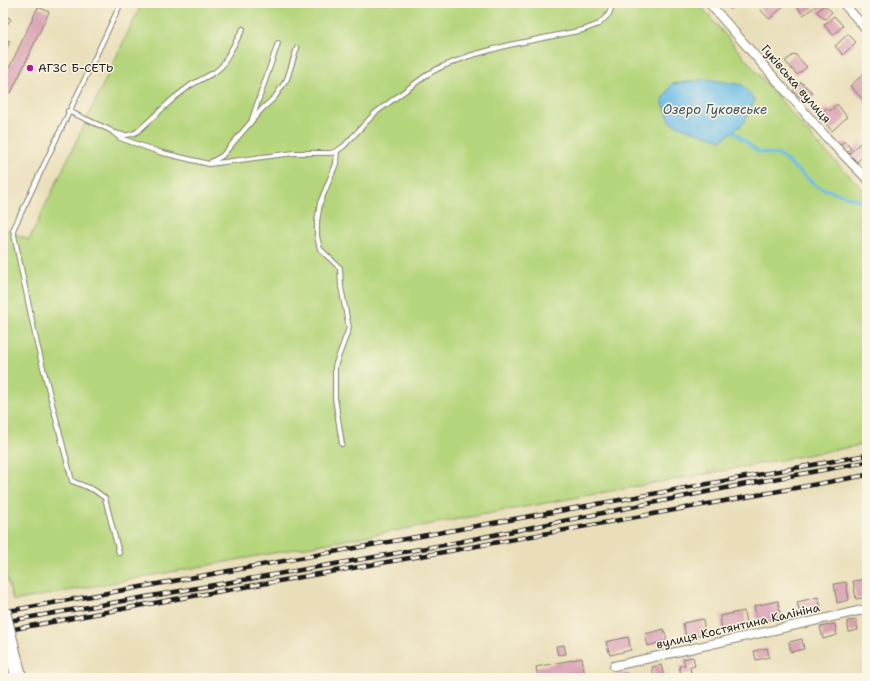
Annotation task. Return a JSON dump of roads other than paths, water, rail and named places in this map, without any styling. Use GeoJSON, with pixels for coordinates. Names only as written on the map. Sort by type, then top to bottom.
{"type":"FeatureCollection","features":[{"type":"Feature","properties":{"kind":"highway"},"geometry":{"type":"LineString","coordinates":[[3,614],[19,678]]}},
{"type":"Feature","properties":{"kind":"street","name":"Гуківська вулиця"},"geometry":{"type":"LineString","coordinates":[[709,3],[827,138],[867,179]]}},
{"type":"Feature","properties":{"kind":"street"},"geometry":{"type":"LineString","coordinates":[[843,3],[867,30]]}},
{"type":"Feature","properties":{"kind":"street","name":"вулиця Костянтина Калініна"},"geometry":{"type":"LineString","coordinates":[[614,666],[867,608]]}},
{"type":"Feature","properties":{"kind":"lane"},"geometry":{"type":"LineString","coordinates":[[119,553],[105,498],[94,490],[72,481],[37,344],[13,230],[68,111],[121,3]]}},
{"type":"Feature","properties":{"kind":"lane"},"geometry":{"type":"LineString","coordinates":[[110,130],[120,138],[159,152],[208,164],[288,153],[331,153],[344,146],[376,113],[428,74],[440,67],[469,56],[509,45],[583,30],[599,24],[609,14],[613,3]]}},
{"type":"Feature","properties":{"kind":"lane"},"geometry":{"type":"LineString","coordinates":[[68,111],[123,136],[131,135],[137,132],[174,98],[191,85],[215,72],[222,66],[243,29]]}},
{"type":"Feature","properties":{"kind":"lane"},"geometry":{"type":"LineString","coordinates":[[251,121],[278,43]]}},
{"type":"Feature","properties":{"kind":"lane"},"geometry":{"type":"LineString","coordinates":[[208,164],[222,156],[251,121],[275,97],[287,79],[297,48]]}},
{"type":"Feature","properties":{"kind":"lane"},"geometry":{"type":"LineString","coordinates":[[337,151],[336,164],[320,203],[317,222],[317,236],[320,249],[340,268],[341,287],[350,328],[335,372],[335,398],[342,444]]}},
{"type":"Feature","properties":{"kind":"water","name":"Озеро Гуковське"},"geometry":{"type":"Polygon","coordinates":[[[706,79],[742,85],[755,100],[744,123],[722,140],[671,123],[662,101],[672,84],[706,79]]]}},
{"type":"Feature","properties":{"kind":"waterway"},"geometry":{"type":"LineString","coordinates":[[734,132],[758,152],[779,155],[818,187],[867,203]]}},
{"type":"Feature","properties":{"kind":"railway"},"geometry":{"type":"LineString","coordinates":[[3,612],[867,455]]}},
{"type":"Feature","properties":{"kind":"railway"},"geometry":{"type":"LineString","coordinates":[[3,622],[449,544],[741,485],[867,462]]}},
{"type":"Feature","properties":{"kind":"railway"},"geometry":{"type":"LineString","coordinates":[[3,631],[867,475]]}},
{"type":"Feature","properties":{"kind":"place","name":"АГЗС Б-СЕТЬ"},"geometry":{"type":"Point","coordinates":[30,68]}}]}
